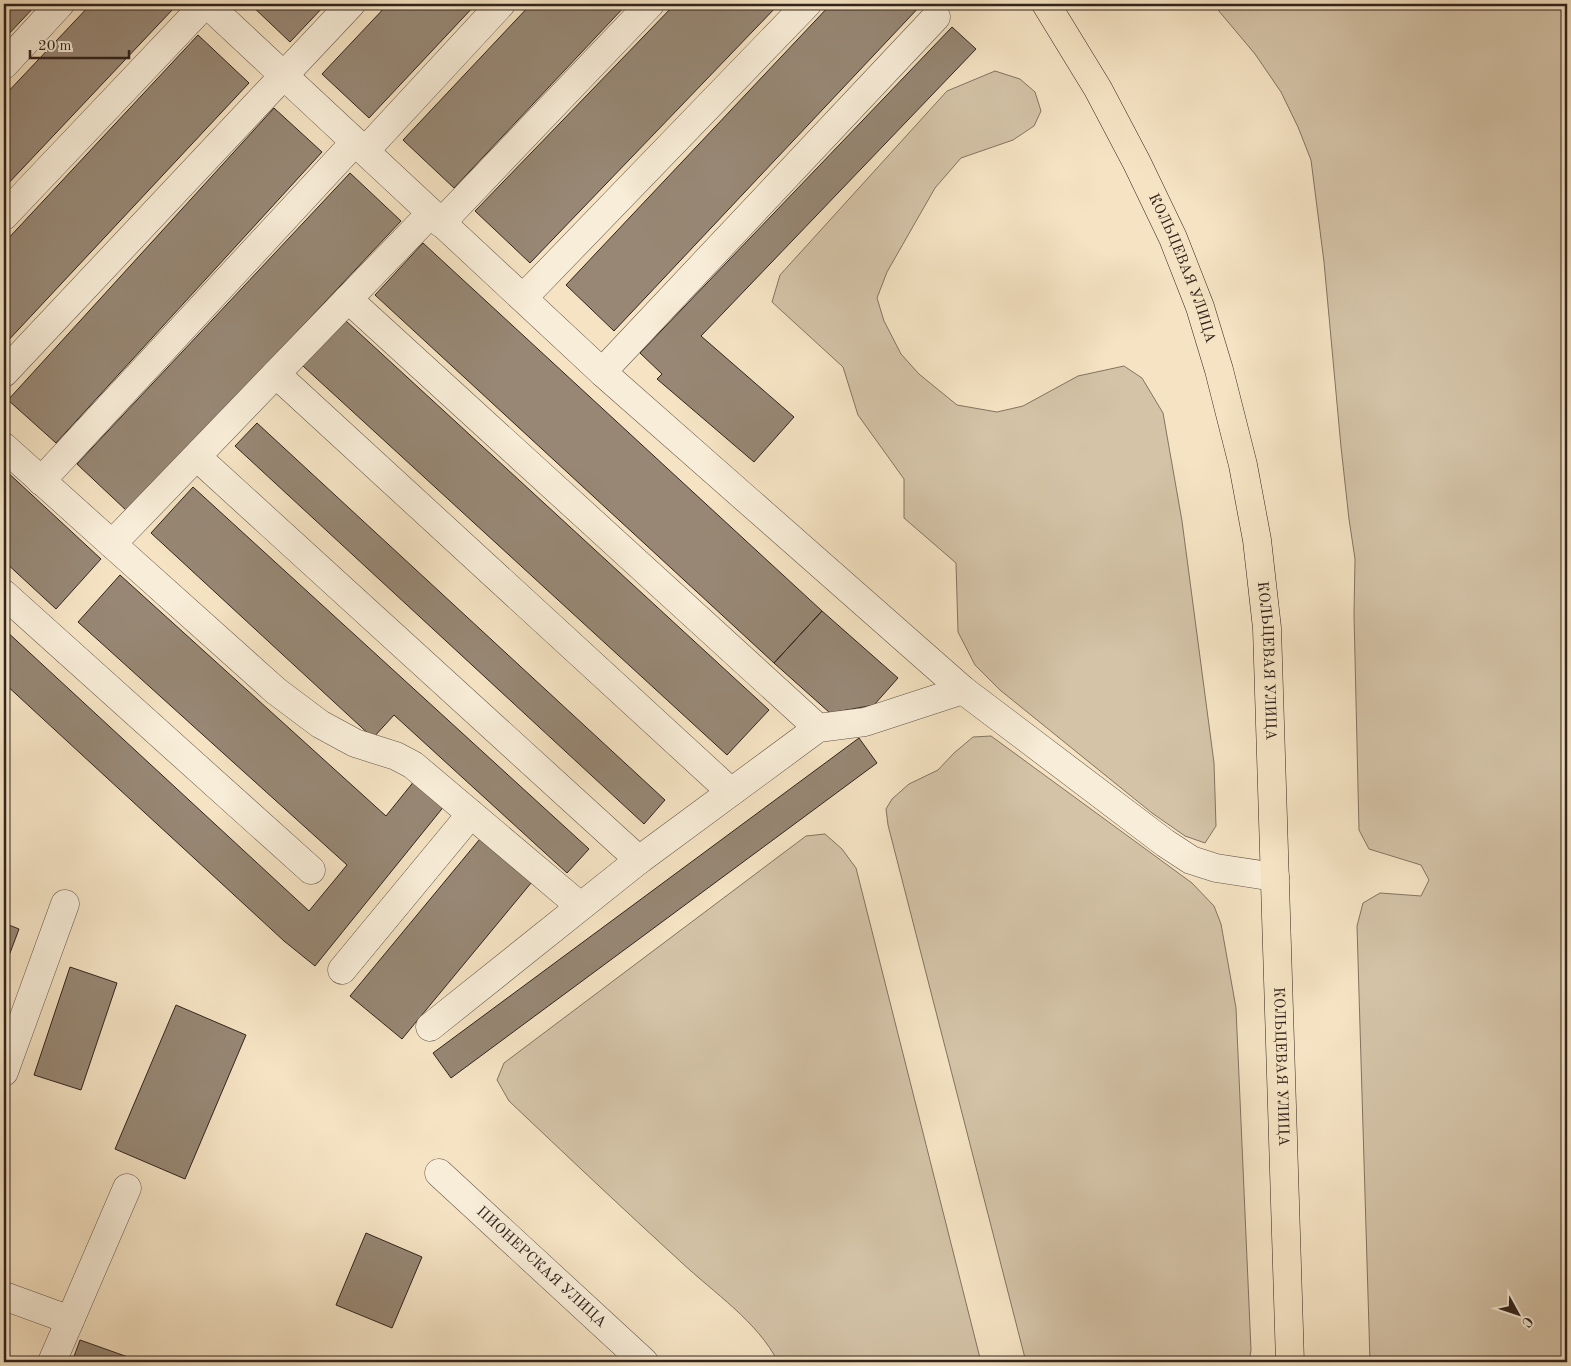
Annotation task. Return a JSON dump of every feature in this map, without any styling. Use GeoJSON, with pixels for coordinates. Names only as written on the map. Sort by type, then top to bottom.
{"type":"FeatureCollection","features":[{"type":"Feature","properties":{"kind":"highway","name":"КОЛЬЦЕВАЯ УЛИЦА"},"geometry":{"type":"LineString","coordinates":[[1046,4],[1098,89],[1137,162],[1173,238],[1200,307],[1219,370],[1243,465],[1257,540],[1266,618],[1290,1362]]}},
{"type":"Feature","properties":{"kind":"street"},"geometry":{"type":"LineString","coordinates":[[4,65],[60,4]]}},
{"type":"Feature","properties":{"kind":"street"},"geometry":{"type":"LineString","coordinates":[[4,216],[206,4],[602,372],[963,690],[1165,843],[1191,860],[1216,868],[1275,877]]}},
{"type":"Feature","properties":{"kind":"street"},"geometry":{"type":"LineString","coordinates":[[4,373],[351,4]]}},
{"type":"Feature","properties":{"kind":"street"},"geometry":{"type":"LineString","coordinates":[[41,481],[360,146],[501,4]]}},
{"type":"Feature","properties":{"kind":"street"},"geometry":{"type":"LineString","coordinates":[[112,544],[348,299],[436,218],[650,4]]}},
{"type":"Feature","properties":{"kind":"street"},"geometry":{"type":"LineString","coordinates":[[523,298],[807,4]]}},
{"type":"Feature","properties":{"kind":"street"},"geometry":{"type":"LineString","coordinates":[[602,372],[936,17]]}},
{"type":"Feature","properties":{"kind":"street"},"geometry":{"type":"LineString","coordinates":[[348,299],[818,728]]}},
{"type":"Feature","properties":{"kind":"street"},"geometry":{"type":"LineString","coordinates":[[276,374],[731,792]]}},
{"type":"Feature","properties":{"kind":"street"},"geometry":{"type":"LineString","coordinates":[[4,446],[263,680],[320,724],[355,743],[396,756],[413,765],[580,906]]}},
{"type":"Feature","properties":{"kind":"street"},"geometry":{"type":"LineString","coordinates":[[197,457],[639,860]]}},
{"type":"Feature","properties":{"kind":"street"},"geometry":{"type":"LineString","coordinates":[[4,594],[311,870]]}},
{"type":"Feature","properties":{"kind":"street"},"geometry":{"type":"LineString","coordinates":[[430,1027],[639,860],[818,728],[865,722],[963,690]]}},
{"type":"Feature","properties":{"kind":"street"},"geometry":{"type":"LineString","coordinates":[[342,970],[472,814]]}},
{"type":"Feature","properties":{"kind":"street"},"geometry":{"type":"LineString","coordinates":[[4,1072],[65,904]]}},
{"type":"Feature","properties":{"kind":"street","name":"ПИОНЕРСКАЯ УЛИЦА"},"geometry":{"type":"LineString","coordinates":[[438,1173],[644,1362]]}},
{"type":"Feature","properties":{"kind":"street"},"geometry":{"type":"LineString","coordinates":[[52,1362],[127,1188]]}},
{"type":"Feature","properties":{"kind":"street"},"geometry":{"type":"LineString","coordinates":[[4,1296],[70,1320]]}},
{"type":"Feature","properties":{"kind":"shaded area"},"geometry":{"type":"Polygon","coordinates":[[[1213,4],[1567,4],[1567,1362],[1370,1362],[1357,926],[1363,903],[1380,893],[1421,896],[1429,880],[1421,865],[1369,849],[1359,830],[1354,614],[1355,559],[1341,447],[1324,262],[1311,160],[1281,92],[1255,54],[1213,4]]]}},
{"type":"Feature","properties":{"kind":"shaded area"},"geometry":{"type":"Polygon","coordinates":[[[995,71],[1020,79],[1035,92],[1041,111],[1034,126],[1013,140],[961,158],[935,188],[887,272],[877,298],[884,321],[901,354],[919,374],[957,405],[997,412],[1023,406],[1078,376],[1124,366],[1142,378],[1163,413],[1182,521],[1214,763],[1216,826],[1205,843],[1185,836],[1152,813],[1000,690],[975,665],[958,632],[956,563],[904,518],[904,479],[858,415],[843,367],[772,302],[780,275],[947,91],[995,71]]]}},
{"type":"Feature","properties":{"kind":"shaded area"},"geometry":{"type":"Polygon","coordinates":[[[991,736],[1192,883],[1214,906],[1221,924],[1236,1008],[1251,1350],[1249,1362],[1026,1362],[888,825],[886,809],[892,799],[909,784],[938,770],[973,737],[991,736]]]}},
{"type":"Feature","properties":{"kind":"shaded area"},"geometry":{"type":"Polygon","coordinates":[[[825,834],[842,849],[856,868],[981,1362],[778,1362],[769,1347],[747,1321],[659,1242],[509,1101],[497,1080],[504,1063],[806,836],[825,834]]]}},
{"type":"Feature","properties":{"kind":"building"},"geometry":{"type":"Polygon","coordinates":[[[4,4],[37,4],[4,39],[4,4]]]}},
{"type":"Feature","properties":{"kind":"building"},"geometry":{"type":"Polygon","coordinates":[[[91,4],[170,4],[174,8],[4,188],[4,96],[91,4]]]}},
{"type":"Feature","properties":{"kind":"building"},"geometry":{"type":"Polygon","coordinates":[[[250,4],[326,4],[290,42],[250,4]]]}},
{"type":"Feature","properties":{"kind":"building"},"geometry":{"type":"Polygon","coordinates":[[[388,4],[476,4],[369,118],[322,74],[388,4]]]}},
{"type":"Feature","properties":{"kind":"building"},"geometry":{"type":"Polygon","coordinates":[[[531,4],[627,4],[454,188],[403,140],[531,4]]]}},
{"type":"Feature","properties":{"kind":"building"},"geometry":{"type":"Polygon","coordinates":[[[675,4],[779,4],[530,263],[475,211],[675,4]]]}},
{"type":"Feature","properties":{"kind":"building"},"geometry":{"type":"Polygon","coordinates":[[[831,4],[922,4],[614,331],[566,285],[831,4]]]}},
{"type":"Feature","properties":{"kind":"building"},"geometry":{"type":"Polygon","coordinates":[[[952,27],[976,49],[701,336],[794,417],[754,462],[657,379],[662,374],[640,353],[952,27]]]}},
{"type":"Feature","properties":{"kind":"building"},"geometry":{"type":"Polygon","coordinates":[[[198,35],[249,83],[4,345],[4,243],[198,35]]]}},
{"type":"Feature","properties":{"kind":"building"},"geometry":{"type":"Polygon","coordinates":[[[274,108],[322,152],[56,443],[8,400],[274,108]]]}},
{"type":"Feature","properties":{"kind":"building"},"geometry":{"type":"Polygon","coordinates":[[[350,173],[401,221],[128,512],[77,464],[350,173]]]}},
{"type":"Feature","properties":{"kind":"building"},"geometry":{"type":"Polygon","coordinates":[[[423,243],[822,611],[774,663],[375,295],[423,243]]]}},
{"type":"Feature","properties":{"kind":"building"},"geometry":{"type":"Polygon","coordinates":[[[345,320],[769,710],[727,755],[303,366],[345,320]]]}},
{"type":"Feature","properties":{"kind":"building"},"geometry":{"type":"Polygon","coordinates":[[[257,423],[665,800],[644,824],[235,446],[257,423]]]}},
{"type":"Feature","properties":{"kind":"building"},"geometry":{"type":"Polygon","coordinates":[[[4,469],[101,559],[56,609],[4,561],[4,469]]]}},
{"type":"Feature","properties":{"kind":"building"},"geometry":{"type":"Polygon","coordinates":[[[193,487],[589,849],[567,873],[394,715],[373,738],[151,533],[193,487]]]}},
{"type":"Feature","properties":{"kind":"building"},"geometry":{"type":"Polygon","coordinates":[[[120,575],[386,816],[415,780],[445,805],[315,966],[284,941],[4,683],[4,629],[309,911],[347,865],[78,622],[120,575]]]}},
{"type":"Feature","properties":{"kind":"building"},"geometry":{"type":"Polygon","coordinates":[[[822,611],[898,678],[874,705],[830,713],[774,663],[822,611]]]}},
{"type":"Feature","properties":{"kind":"building"},"geometry":{"type":"Polygon","coordinates":[[[859,738],[877,763],[451,1078],[433,1053],[859,738]]]}},
{"type":"Feature","properties":{"kind":"building"},"geometry":{"type":"Polygon","coordinates":[[[484,834],[536,877],[402,1039],[350,996],[484,834]]]}},
{"type":"Feature","properties":{"kind":"building"},"geometry":{"type":"Polygon","coordinates":[[[4,923],[19,929],[4,969],[4,923]]]}},
{"type":"Feature","properties":{"kind":"building"},"geometry":{"type":"Polygon","coordinates":[[[70,967],[117,983],[81,1090],[34,1075],[70,967]]]}},
{"type":"Feature","properties":{"kind":"building"},"geometry":{"type":"Polygon","coordinates":[[[176,1005],[246,1035],[185,1179],[115,1149],[176,1005]]]}},
{"type":"Feature","properties":{"kind":"building"},"geometry":{"type":"Polygon","coordinates":[[[366,1233],[422,1257],[392,1328],[336,1305],[366,1233]]]}},
{"type":"Feature","properties":{"kind":"building"},"geometry":{"type":"Polygon","coordinates":[[[80,1340],[142,1362],[72,1362],[80,1340]]]}}]}
